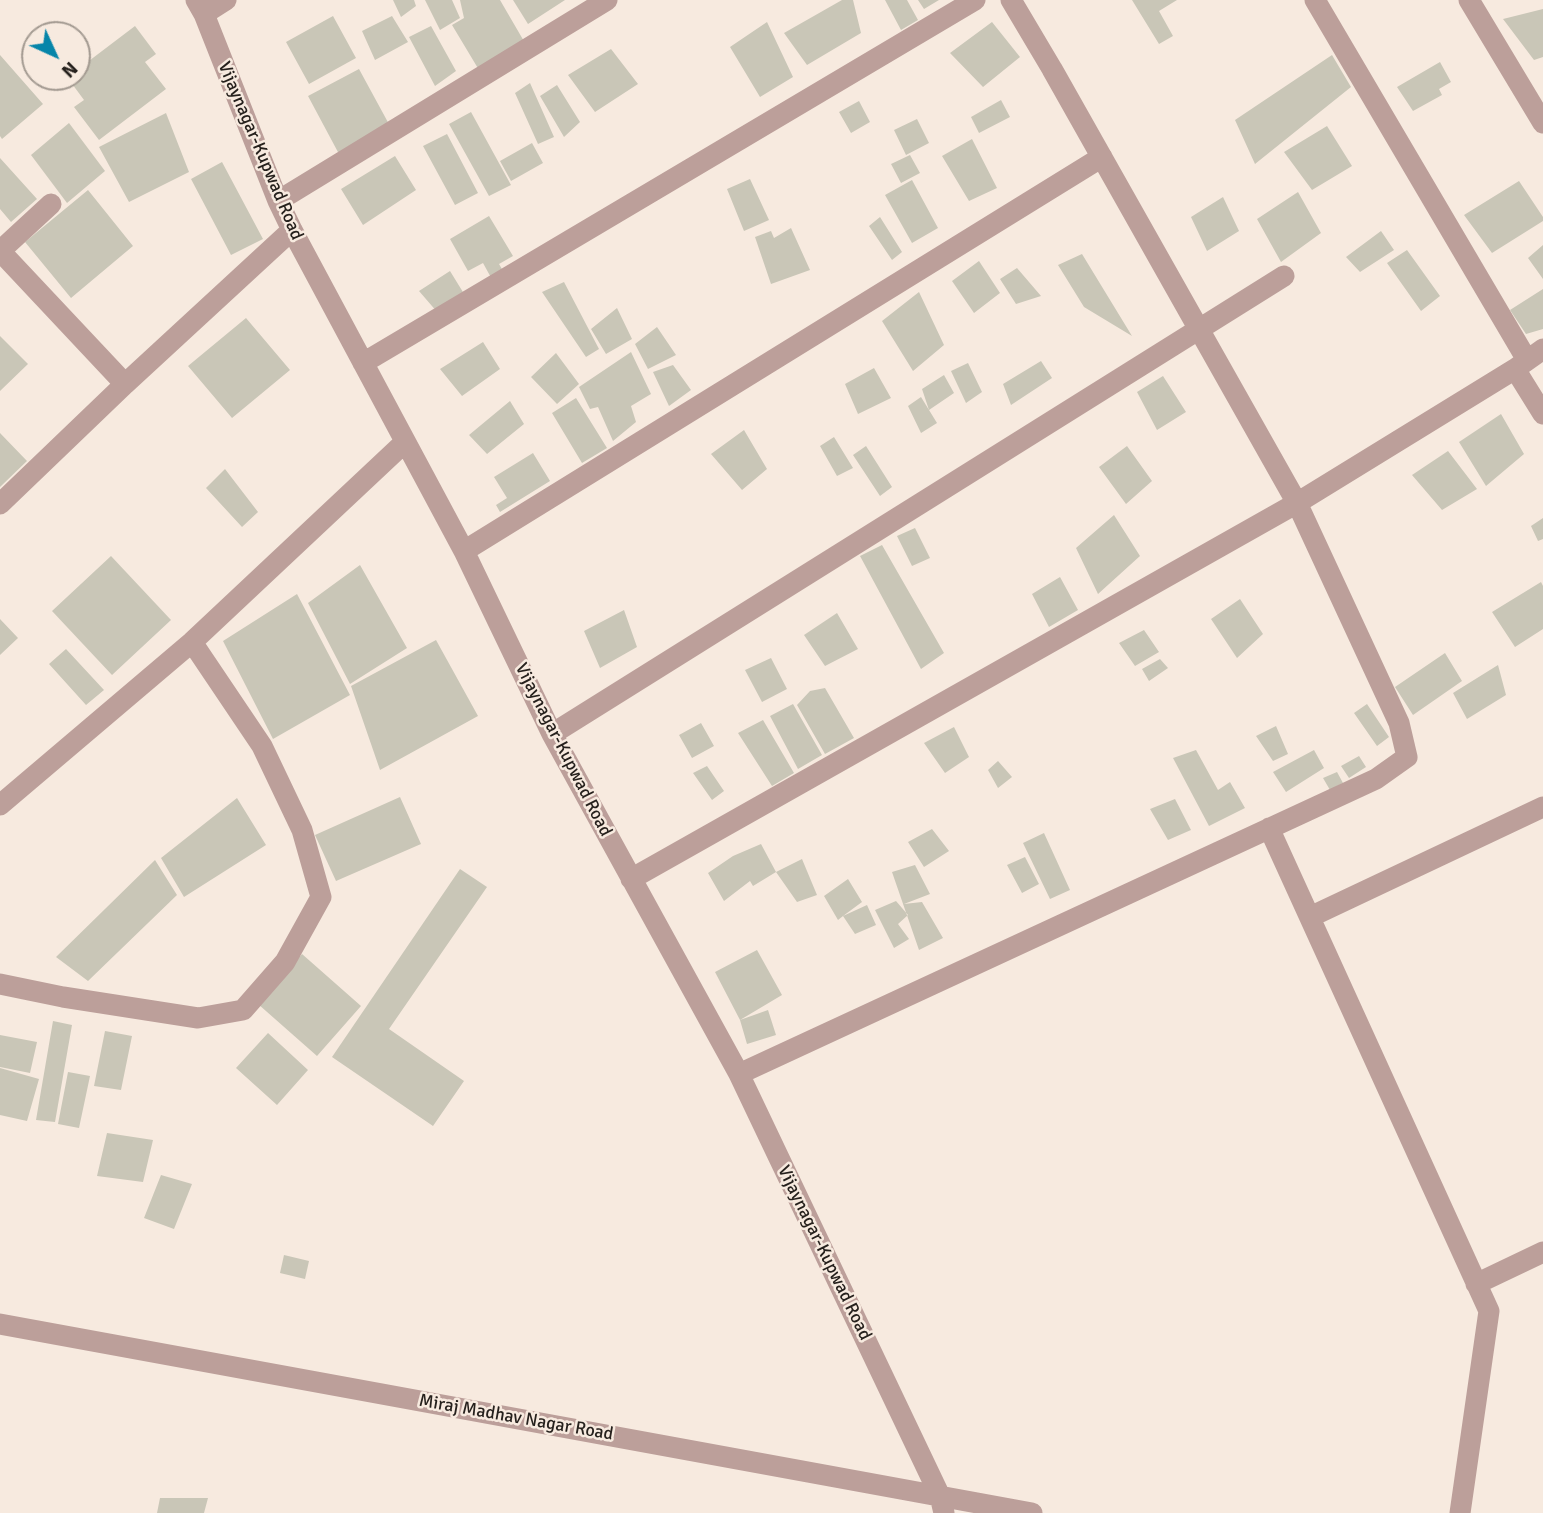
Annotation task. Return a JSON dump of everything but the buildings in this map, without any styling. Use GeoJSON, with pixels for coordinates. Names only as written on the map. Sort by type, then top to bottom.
{"type":"FeatureCollection","features":[{"type":"Feature","properties":{"kind":"street"},"geometry":{"type":"LineString","coordinates":[[200,7],[226,0]]}},
{"type":"Feature","properties":{"kind":"street"},"geometry":{"type":"LineString","coordinates":[[278,201],[607,0]]}},
{"type":"Feature","properties":{"kind":"street"},"geometry":{"type":"LineString","coordinates":[[363,363],[975,0]]}},
{"type":"Feature","properties":{"kind":"street"},"geometry":{"type":"LineString","coordinates":[[738,1074],[1376,779],[1407,757],[1399,723],[1297,503],[1011,0]]}},
{"type":"Feature","properties":{"kind":"street"},"geometry":{"type":"LineString","coordinates":[[1315,0],[1528,360],[1543,414]]}},
{"type":"Feature","properties":{"kind":"street"},"geometry":{"type":"LineString","coordinates":[[1469,0],[1543,123]]}},
{"type":"Feature","properties":{"kind":"street","name":"Vijaynagar-Kupwad Road"},"geometry":{"type":"LineString","coordinates":[[200,7],[292,230],[464,551],[552,734],[738,1074],[942,1505]]}},
{"type":"Feature","properties":{"kind":"street"},"geometry":{"type":"LineString","coordinates":[[464,551],[1102,157]]}},
{"type":"Feature","properties":{"kind":"street"},"geometry":{"type":"LineString","coordinates":[[51,204],[0,251],[125,384]]}},
{"type":"Feature","properties":{"kind":"street"},"geometry":{"type":"LineString","coordinates":[[0,504],[292,230]]}},
{"type":"Feature","properties":{"kind":"street"},"geometry":{"type":"LineString","coordinates":[[552,734],[1283,275]]}},
{"type":"Feature","properties":{"kind":"street"},"geometry":{"type":"LineString","coordinates":[[631,879],[1297,503],[1528,360]]}},
{"type":"Feature","properties":{"kind":"street"},"geometry":{"type":"LineString","coordinates":[[0,805],[192,642],[404,443]]}},
{"type":"Feature","properties":{"kind":"street"},"geometry":{"type":"LineString","coordinates":[[0,984],[63,997],[198,1018],[243,1010],[285,962],[321,897],[302,830],[262,746],[192,642]]}},
{"type":"Feature","properties":{"kind":"street"},"geometry":{"type":"LineString","coordinates":[[1310,917],[1543,807]]}},
{"type":"Feature","properties":{"kind":"street"},"geometry":{"type":"LineString","coordinates":[[1269,828],[1489,1311],[1460,1513]]}},
{"type":"Feature","properties":{"kind":"street"},"geometry":{"type":"LineString","coordinates":[[1476,1284],[1543,1252]]}},
{"type":"Feature","properties":{"kind":"street","name":"Miraj Madhav Nagar Road"},"geometry":{"type":"LineString","coordinates":[[0,1324],[942,1505],[1032,1513]]}}]}
